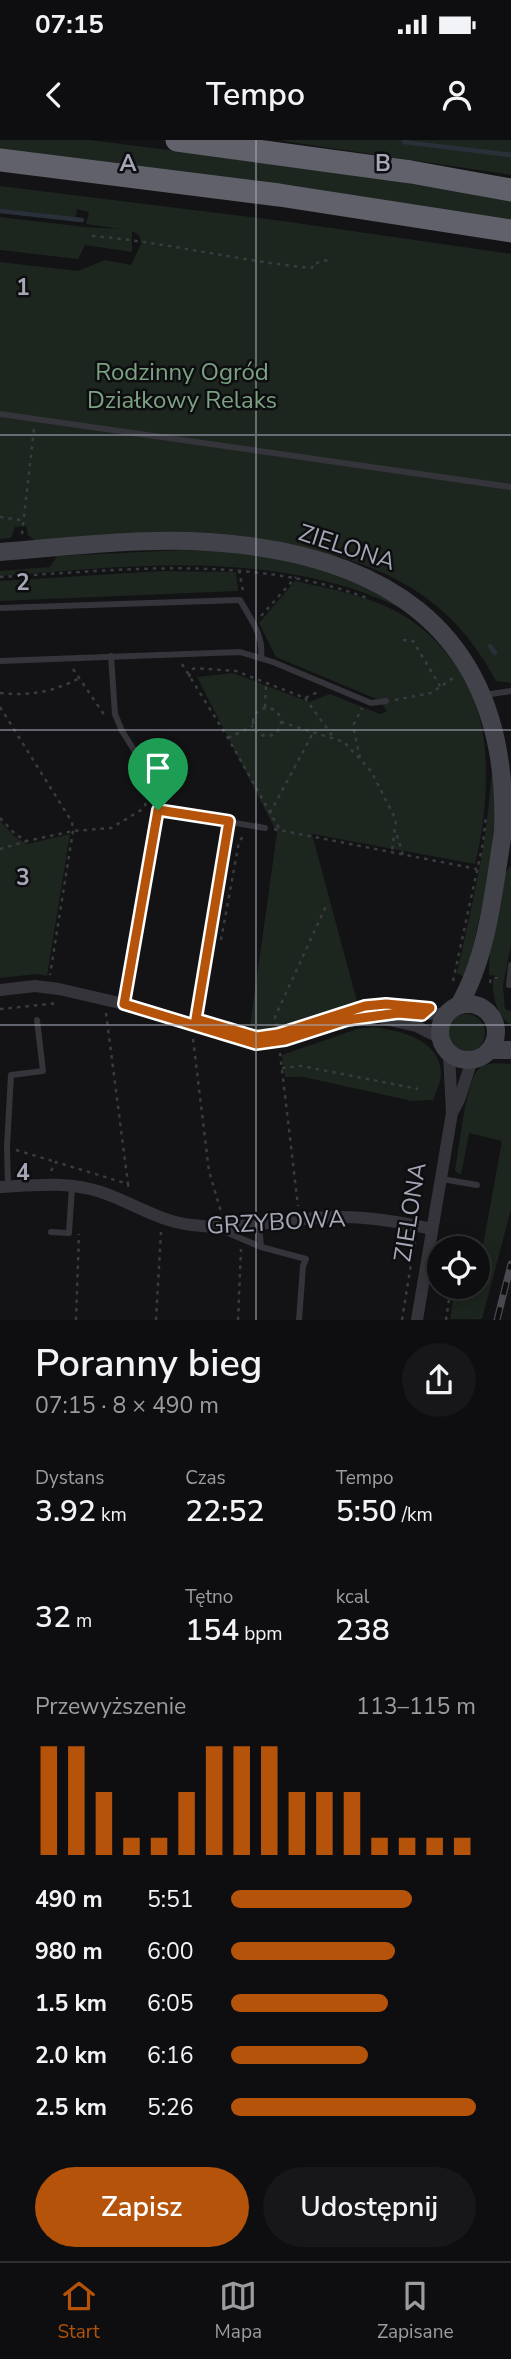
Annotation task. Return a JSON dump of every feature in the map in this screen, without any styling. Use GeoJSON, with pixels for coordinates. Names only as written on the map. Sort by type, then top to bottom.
{"type":"FeatureCollection","features":[{"type":"Feature","properties":{"kind":"highway"},"geometry":{"type":"LineString","coordinates":[[177,140],[411,172],[511,190]]}},
{"type":"Feature","properties":{"kind":"highway"},"geometry":{"type":"LineString","coordinates":[[0,160],[279,195],[511,231]]}},
{"type":"Feature","properties":{"kind":"main road","name":"ZIELONA"},"geometry":{"type":"LineString","coordinates":[[0,552],[150,541],[188,541],[254,547],[340,566],[386,582],[436,615],[467,650],[492,694],[502,730],[507,767],[505,858],[480,955],[452,1010]]}},
{"type":"Feature","properties":{"kind":"main road","name":"ZIELONA"},"geometry":{"type":"LineString","coordinates":[[480,955],[485,1009]]}},
{"type":"Feature","properties":{"kind":"main road"},"geometry":{"type":"LineString","coordinates":[[489,1050],[503,1031],[485,1009],[470,1004],[452,1010],[440,1026],[444,1045],[457,1058],[472,1060],[489,1050],[511,1050]]}},
{"type":"Feature","properties":{"kind":"street"},"geometry":{"type":"LineString","coordinates":[[0,990],[35,986],[60,989],[124,1004],[194,1031],[256,1044],[285,1040],[347,1020],[398,1013],[452,1010]]}},
{"type":"Feature","properties":{"kind":"street"},"geometry":{"type":"LineString","coordinates":[[374,1017],[416,1026],[444,1045]]}},
{"type":"Feature","properties":{"kind":"street","name":"ZIELONA"},"geometry":{"type":"LineString","coordinates":[[417,1320],[452,1113],[444,1045]]}},
{"type":"Feature","properties":{"kind":"street","name":"ZIELONA"},"geometry":{"type":"LineString","coordinates":[[452,1113],[472,1060]]}},
{"type":"Feature","properties":{"kind":"street","name":"GRZYBOWA"},"geometry":{"type":"LineString","coordinates":[[4,1187],[72,1185],[102,1193],[167,1220],[190,1225],[218,1220],[259,1223],[338,1216],[404,1223],[432,1229]]}},
{"type":"Feature","properties":{"kind":"lane"},"geometry":{"type":"LineString","coordinates":[[0,414],[511,487]]}},
{"type":"Feature","properties":{"kind":"lane"},"geometry":{"type":"LineString","coordinates":[[0,608],[240,600],[263,645],[261,658]]}},
{"type":"Feature","properties":{"kind":"lane"},"geometry":{"type":"LineString","coordinates":[[0,661],[240,652],[371,703],[386,701]]}},
{"type":"Feature","properties":{"kind":"lane"},"geometry":{"type":"LineString","coordinates":[[111,656],[115,714],[122,731],[153,780],[158,810],[124,1004]]}},
{"type":"Feature","properties":{"kind":"lane"},"geometry":{"type":"LineString","coordinates":[[492,694],[511,691]]}},
{"type":"Feature","properties":{"kind":"lane"},"geometry":{"type":"LineString","coordinates":[[158,810],[265,828]]}},
{"type":"Feature","properties":{"kind":"lane"},"geometry":{"type":"LineString","coordinates":[[194,1031],[229,821]]}},
{"type":"Feature","properties":{"kind":"lane"},"geometry":{"type":"LineString","coordinates":[[509,985],[511,965]]}},
{"type":"Feature","properties":{"kind":"lane"},"geometry":{"type":"LineString","coordinates":[[4,1187],[11,1075],[43,1071],[37,1020]]}},
{"type":"Feature","properties":{"kind":"lane"},"geometry":{"type":"LineString","coordinates":[[440,1178],[477,1185]]}},
{"type":"Feature","properties":{"kind":"lane"},"geometry":{"type":"LineString","coordinates":[[51,1232],[69,1233],[72,1185]]}},
{"type":"Feature","properties":{"kind":"lane"},"geometry":{"type":"LineString","coordinates":[[218,1220],[261,1247],[306,1259],[303,1266],[299,1320]]}},
{"type":"Feature","properties":{"kind":"lane"},"geometry":{"type":"LineString","coordinates":[[259,1223],[261,1247]]}},
{"type":"Feature","properties":{"kind":"path"},"geometry":{"type":"LineString","coordinates":[[92,236],[136,240],[264,263],[312,268],[313,264],[331,259]]}},
{"type":"Feature","properties":{"kind":"path"},"geometry":{"type":"LineString","coordinates":[[21,526],[35,419]]}},
{"type":"Feature","properties":{"kind":"path"},"geometry":{"type":"LineString","coordinates":[[0,517],[22,520]]}},
{"type":"Feature","properties":{"kind":"path"},"geometry":{"type":"LineString","coordinates":[[0,577],[163,569],[239,570],[296,577],[341,588],[375,601]]}},
{"type":"Feature","properties":{"kind":"path"},"geometry":{"type":"LineString","coordinates":[[239,570],[244,596],[240,600]]}},
{"type":"Feature","properties":{"kind":"path"},"geometry":{"type":"LineString","coordinates":[[254,625],[296,577]]}},
{"type":"Feature","properties":{"kind":"path"},"geometry":{"type":"LineString","coordinates":[[403,640],[413,641],[440,686]]}},
{"type":"Feature","properties":{"kind":"path"},"geometry":{"type":"LineString","coordinates":[[176,653],[280,830],[477,869]]}},
{"type":"Feature","properties":{"kind":"path"},"geometry":{"type":"LineString","coordinates":[[65,658],[105,716]]}},
{"type":"Feature","properties":{"kind":"path"},"geometry":{"type":"LineString","coordinates":[[0,693],[28,695],[62,687],[80,678]]}},
{"type":"Feature","properties":{"kind":"path"},"geometry":{"type":"LineString","coordinates":[[265,707],[278,713],[281,722],[278,730],[271,736],[262,736],[253,726],[253,717],[265,707],[266,682]]}},
{"type":"Feature","properties":{"kind":"path"},"geometry":{"type":"LineString","coordinates":[[305,698],[335,739]]}},
{"type":"Feature","properties":{"kind":"path"},"geometry":{"type":"LineString","coordinates":[[0,707],[72,822],[73,831],[49,978]]}},
{"type":"Feature","properties":{"kind":"path"},"geometry":{"type":"LineString","coordinates":[[360,713],[354,726],[360,759]]}},
{"type":"Feature","properties":{"kind":"path"},"geometry":{"type":"LineString","coordinates":[[281,722],[344,742],[371,771],[396,820],[392,853]]}},
{"type":"Feature","properties":{"kind":"path"},"geometry":{"type":"LineString","coordinates":[[228,738],[253,726]]}},
{"type":"Feature","properties":{"kind":"path"},"geometry":{"type":"LineString","coordinates":[[270,813],[313,733]]}},
{"type":"Feature","properties":{"kind":"path"},"geometry":{"type":"LineString","coordinates":[[0,849],[73,831],[111,828],[143,808],[149,800]]}},
{"type":"Feature","properties":{"kind":"path"},"geometry":{"type":"LineString","coordinates":[[452,988],[483,843],[486,812]]}},
{"type":"Feature","properties":{"kind":"path"},"geometry":{"type":"LineString","coordinates":[[0,818],[15,834],[27,841]]}},
{"type":"Feature","properties":{"kind":"path"},"geometry":{"type":"LineString","coordinates":[[396,832],[403,855]]}},
{"type":"Feature","properties":{"kind":"path"},"geometry":{"type":"LineString","coordinates":[[220,946],[239,842],[243,835],[253,833]]}},
{"type":"Feature","properties":{"kind":"path"},"geometry":{"type":"LineString","coordinates":[[278,1034],[275,1017],[326,906]]}},
{"type":"Feature","properties":{"kind":"path"},"geometry":{"type":"LineString","coordinates":[[490,984],[491,978],[499,978]]}},
{"type":"Feature","properties":{"kind":"path"},"geometry":{"type":"LineString","coordinates":[[106,1009],[129,1195]]}},
{"type":"Feature","properties":{"kind":"path"},"geometry":{"type":"LineString","coordinates":[[194,1031],[209,1171],[218,1220]]}},
{"type":"Feature","properties":{"kind":"path"},"geometry":{"type":"LineString","coordinates":[[280,1053],[298,1209]]}},
{"type":"Feature","properties":{"kind":"path"},"geometry":{"type":"LineString","coordinates":[[282,1068],[302,1066],[418,1089]]}},
{"type":"Feature","properties":{"kind":"path"},"geometry":{"type":"LineString","coordinates":[[6,1147],[128,1184]]}},
{"type":"Feature","properties":{"kind":"path"},"geometry":{"type":"LineString","coordinates":[[46,1173],[51,1172],[56,1162]]}},
{"type":"Feature","properties":{"kind":"path"},"geometry":{"type":"LineString","coordinates":[[402,1320],[415,1240],[410,1234],[403,1232],[404,1223]]}},
{"type":"Feature","properties":{"kind":"path"},"geometry":{"type":"LineString","coordinates":[[76,1320],[80,1224]]}},
{"type":"Feature","properties":{"kind":"path"},"geometry":{"type":"LineString","coordinates":[[156,1320],[161,1225]]}},
{"type":"Feature","properties":{"kind":"path"},"geometry":{"type":"LineString","coordinates":[[238,1320],[242,1248]]}},
{"type":"Feature","properties":{"kind":"path"},"geometry":{"type":"LineString","coordinates":[[446,1320],[449,1299]]}},
{"type":"Feature","properties":{"kind":"green space"},"geometry":{"type":"Polygon","coordinates":[[[0,140],[90,140],[278,164],[511,199],[511,222],[0,153],[0,140]]]}},
{"type":"Feature","properties":{"kind":"green space"},"geometry":{"type":"Polygon","coordinates":[[[277,140],[511,140],[511,175],[277,140]]]}},
{"type":"Feature","properties":{"kind":"green space","name":"Rodzinny Ogród Działkowy Relaks"},"geometry":{"type":"Polygon","coordinates":[[[0,186],[283,221],[511,254],[511,683],[496,681],[478,651],[458,626],[411,587],[384,573],[324,552],[254,538],[203,532],[35,541],[28,535],[26,526],[15,527],[11,538],[0,539],[0,262],[78,271],[105,260],[131,265],[141,244],[139,235],[132,231],[132,252],[85,245],[78,259],[0,250],[0,217],[121,229],[86,224],[89,212],[77,209],[75,222],[0,210],[0,186]]]}},
{"type":"Feature","properties":{"kind":"green space"},"geometry":{"type":"Polygon","coordinates":[[[183,550],[286,560],[338,571],[385,588],[409,601],[431,618],[466,662],[489,714],[495,741],[498,794],[489,874],[466,978],[457,973],[485,837],[493,763],[492,739],[479,695],[472,682],[455,656],[426,625],[402,609],[362,592],[318,579],[273,571],[182,566],[0,576],[0,571],[50,567],[57,556],[183,550]]]}},
{"type":"Feature","properties":{"kind":"green space"},"geometry":{"type":"Polygon","coordinates":[[[162,571],[236,572],[238,591],[0,601],[0,581],[162,571]]]}},
{"type":"Feature","properties":{"kind":"green space"},"geometry":{"type":"Polygon","coordinates":[[[295,581],[360,597],[392,609],[430,635],[448,655],[470,690],[483,732],[486,770],[484,810],[475,864],[312,834],[358,1005],[274,1033],[249,1033],[277,833],[197,677],[233,673],[309,702],[330,694],[380,714],[387,711],[379,700],[276,657],[259,623],[295,581]]]}},
{"type":"Feature","properties":{"kind":"green space"},"geometry":{"type":"Polygon","coordinates":[[[0,821],[14,836],[27,844],[70,834],[47,976],[36,974],[0,978],[0,821]]]}},
{"type":"Feature","properties":{"kind":"green space"},"geometry":{"type":"Polygon","coordinates":[[[509,867],[511,944],[503,986],[505,1009],[511,1011],[511,1025],[498,1011],[494,998],[493,979],[497,980],[498,976],[489,975],[495,905],[509,867]]]}},
{"type":"Feature","properties":{"kind":"green space"},"geometry":{"type":"Polygon","coordinates":[[[466,1014],[480,1019],[485,1033],[480,1047],[466,1052],[452,1047],[447,1033],[452,1019],[466,1014]]]}},
{"type":"Feature","properties":{"kind":"green space"},"geometry":{"type":"Polygon","coordinates":[[[374,1027],[406,1034],[434,1052],[441,1073],[433,1100],[412,1101],[303,1077],[285,1077],[282,1055],[357,1029],[374,1027]]]}},
{"type":"Feature","properties":{"kind":"green space"},"geometry":{"type":"Polygon","coordinates":[[[487,1064],[511,1064],[511,1209],[490,1289],[490,1236],[485,1236],[502,1141],[469,1133],[461,1175],[455,1171],[472,1080],[476,1072],[487,1064]]]}},
{"type":"Feature","properties":{"kind":"green space"},"geometry":{"type":"Polygon","coordinates":[[[453,1299],[487,1299],[482,1319],[450,1319],[453,1299]]]}},
{"type":"Feature","properties":{"kind":"waterway"},"geometry":{"type":"LineString","coordinates":[[404,142],[511,155]]}},
{"type":"Feature","properties":{"kind":"waterway"},"geometry":{"type":"LineString","coordinates":[[0,211],[82,220]]}},
{"type":"Feature","properties":{"kind":"waterway"},"geometry":{"type":"LineString","coordinates":[[490,646],[495,653]]}},
{"type":"Feature","properties":{"kind":"railway"},"geometry":{"type":"LineString","coordinates":[[497,1320],[511,1264]]}},
{"type":"Feature","properties":{"kind":"route"},"geometry":{"type":"LineString","coordinates":[[158,810],[229,821],[196,1019],[257,1037],[278,1034],[365,1006],[386,1004],[430,1008],[422,1015],[398,1013],[347,1020],[285,1040],[256,1044],[124,1004],[158,810]]}}]}
